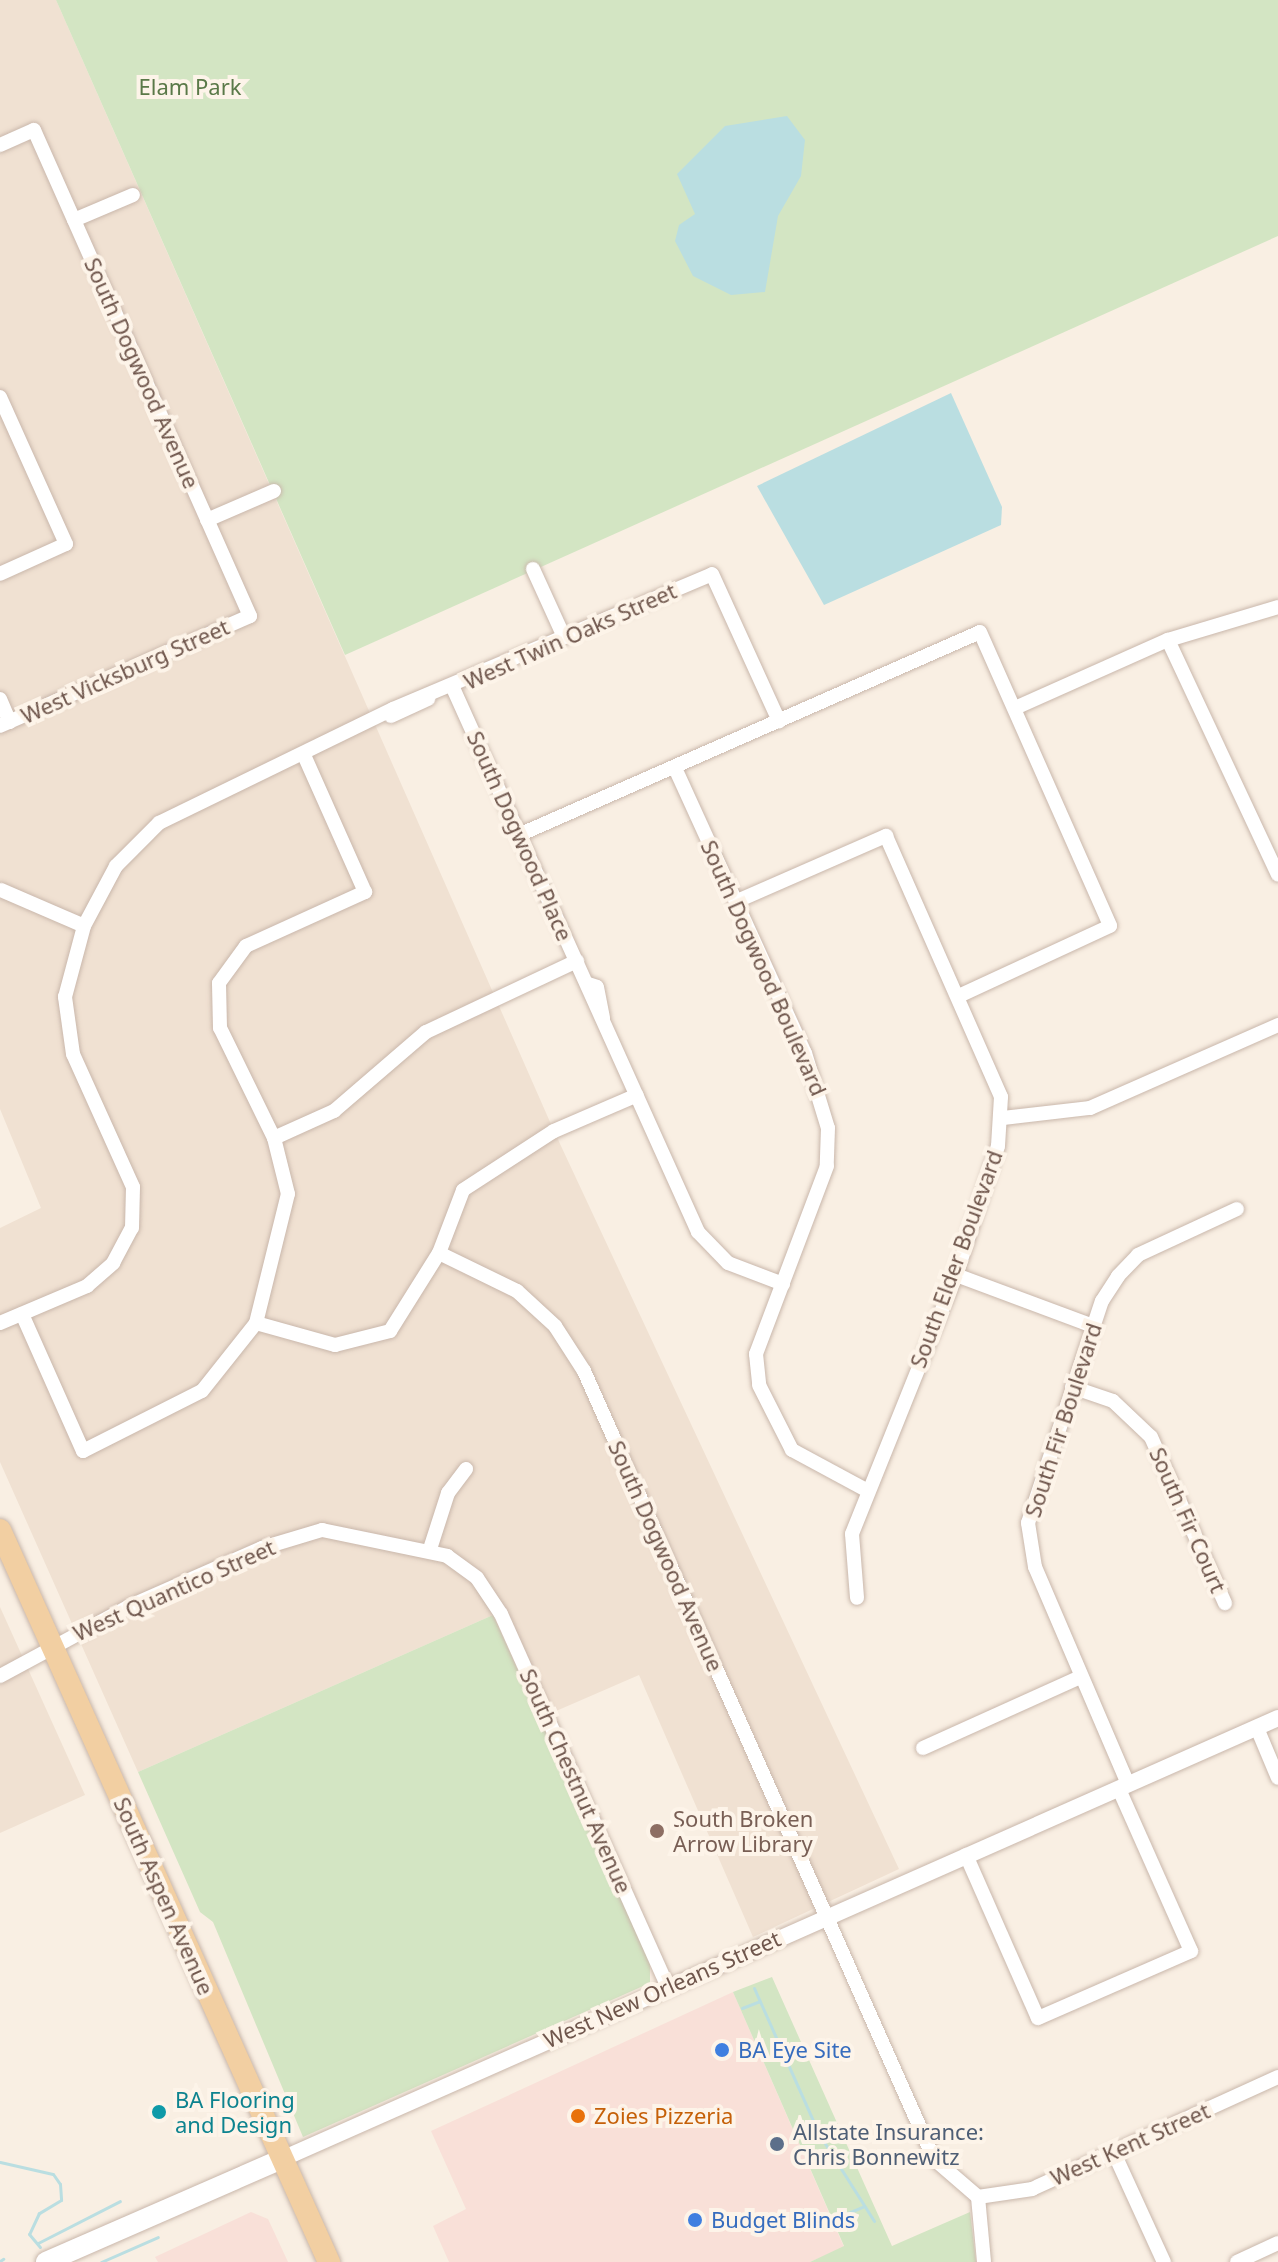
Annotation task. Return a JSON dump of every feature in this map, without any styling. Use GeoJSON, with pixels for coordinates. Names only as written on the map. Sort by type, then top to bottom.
{"type":"FeatureCollection","features":[{"type":"Feature","properties":{"kind":"main road","name":"South Aspen Avenue"},"geometry":{"type":"LineString","coordinates":[[0,1530],[329,2262]]}},
{"type":"Feature","properties":{"kind":"main road","name":"West New Orleans Street"},"geometry":{"type":"LineString","coordinates":[[46,2262],[282,2159]]}},
{"type":"Feature","properties":{"kind":"street","name":"South Dogwood Avenue"},"geometry":{"type":"LineString","coordinates":[[0,145],[34,130],[250,616]]}},
{"type":"Feature","properties":{"kind":"street"},"geometry":{"type":"LineString","coordinates":[[74,220],[133,195]]}},
{"type":"Feature","properties":{"kind":"street"},"geometry":{"type":"LineString","coordinates":[[0,397],[66,544],[0,574]]}},
{"type":"Feature","properties":{"kind":"street"},"geometry":{"type":"LineString","coordinates":[[207,520],[274,491]]}},
{"type":"Feature","properties":{"kind":"street"},"geometry":{"type":"LineString","coordinates":[[533,569],[564,637]]}},
{"type":"Feature","properties":{"kind":"street","name":"West Twin Oaks Street"},"geometry":{"type":"LineString","coordinates":[[0,1323],[87,1286],[113,1263],[132,1228],[133,1187],[73,1054],[65,997],[84,926],[116,866],[159,823],[564,637],[712,574],[779,721]]}},
{"type":"Feature","properties":{"kind":"street"},"geometry":{"type":"LineString","coordinates":[[1015,708],[1168,640],[1278,607]]}},
{"type":"Feature","properties":{"kind":"street","name":"West Vicksburg Street"},"geometry":{"type":"LineString","coordinates":[[5,724],[250,616]]}},
{"type":"Feature","properties":{"kind":"street"},"geometry":{"type":"LineString","coordinates":[[521,834],[980,632],[1110,926],[961,995]]}},
{"type":"Feature","properties":{"kind":"street"},"geometry":{"type":"LineString","coordinates":[[1168,640],[1278,875]]}},
{"type":"Feature","properties":{"kind":"street","name":"South Dogwood Place"},"geometry":{"type":"LineString","coordinates":[[453,688],[588,984],[586,992],[603,1018],[698,1232],[728,1263],[783,1284]]}},
{"type":"Feature","properties":{"kind":"street"},"geometry":{"type":"LineString","coordinates":[[0,699],[5,724]]}},
{"type":"Feature","properties":{"kind":"street"},"geometry":{"type":"LineString","coordinates":[[22,1314],[83,1451],[202,1391],[256,1323],[288,1194],[274,1138],[220,1028],[219,983],[246,946],[365,892],[305,757]]}},
{"type":"Feature","properties":{"kind":"street","name":"South Dogwood Boulevard"},"geometry":{"type":"LineString","coordinates":[[675,768],[805,1053],[828,1128],[827,1166],[756,1354],[774,1423],[792,1450],[868,1491]]}},
{"type":"Feature","properties":{"kind":"street"},"geometry":{"type":"LineString","coordinates":[[737,901],[886,836],[961,995],[1003,1118],[1090,1108],[1278,1025]]}},
{"type":"Feature","properties":{"kind":"street"},"geometry":{"type":"LineString","coordinates":[[1,890],[84,926]]}},
{"type":"Feature","properties":{"kind":"street"},"geometry":{"type":"LineString","coordinates":[[274,1138],[334,1111],[426,1032],[577,961]]}},
{"type":"Feature","properties":{"kind":"street"},"geometry":{"type":"LineString","coordinates":[[256,1323],[335,1345],[390,1331],[439,1253],[463,1190],[554,1131],[637,1095]]}},
{"type":"Feature","properties":{"kind":"street","name":"South Elder Boulevard"},"geometry":{"type":"LineString","coordinates":[[857,1598],[848,1556],[868,1491],[956,1275],[1003,1118]]}},
{"type":"Feature","properties":{"kind":"street","name":"South Fir Boulevard"},"geometry":{"type":"LineString","coordinates":[[1123,1786],[1035,1567],[1028,1523],[1093,1326],[1110,1289],[1138,1255],[1237,1209]]}},
{"type":"Feature","properties":{"kind":"street","name":"South Dogwood Avenue"},"geometry":{"type":"LineString","coordinates":[[439,1253],[517,1291],[555,1326],[584,1371],[827,1916]]}},
{"type":"Feature","properties":{"kind":"street"},"geometry":{"type":"LineString","coordinates":[[956,1275],[1093,1326]]}},
{"type":"Feature","properties":{"kind":"street","name":"South Fir Court"},"geometry":{"type":"LineString","coordinates":[[1072,1387],[1113,1401],[1151,1437],[1225,1603]]}},
{"type":"Feature","properties":{"kind":"street"},"geometry":{"type":"LineString","coordinates":[[430,1549],[448,1493],[466,1469]]}},
{"type":"Feature","properties":{"kind":"street","name":"West Quantico Street"},"geometry":{"type":"LineString","coordinates":[[0,1676],[53,1647],[262,1548],[322,1530],[430,1549],[477,1578]]}},
{"type":"Feature","properties":{"kind":"street","name":"South Chestnut Avenue"},"geometry":{"type":"LineString","coordinates":[[477,1578],[501,1614],[668,1988]]}},
{"type":"Feature","properties":{"kind":"street"},"geometry":{"type":"LineString","coordinates":[[923,1748],[1080,1677]]}},
{"type":"Feature","properties":{"kind":"street","name":"West New Orleans Street"},"geometry":{"type":"LineString","coordinates":[[282,2159],[1278,1718]]}},
{"type":"Feature","properties":{"kind":"street"},"geometry":{"type":"LineString","coordinates":[[1257,1728],[1278,1778]]}},
{"type":"Feature","properties":{"kind":"street"},"geometry":{"type":"LineString","coordinates":[[966,1855],[1038,2018],[1191,1951],[1123,1786]]}},
{"type":"Feature","properties":{"kind":"street"},"geometry":{"type":"LineString","coordinates":[[827,1916],[934,2159],[978,2197],[984,2262]]}},
{"type":"Feature","properties":{"kind":"street","name":"West Kent Street"},"geometry":{"type":"LineString","coordinates":[[978,2197],[1014,2195],[1114,2153],[1278,2077]]}},
{"type":"Feature","properties":{"kind":"street"},"geometry":{"type":"LineString","coordinates":[[1114,2153],[1164,2262]]}},
{"type":"Feature","properties":{"kind":"street"},"geometry":{"type":"LineString","coordinates":[[1237,2262],[1278,2243]]}},
{"type":"Feature","properties":{"kind":"shaded area"},"geometry":{"type":"Polygon","coordinates":[[[0,0],[56,0],[554,1131],[899,1869],[753,1937],[639,1675],[540,1718],[493,1615],[138,1772],[0,1462],[0,1228],[41,1208],[0,1109],[0,0]]]}},
{"type":"Feature","properties":{"kind":"shaded area"},"geometry":{"type":"Polygon","coordinates":[[[0,1607],[85,1795],[0,1833],[0,1607]]]}},
{"type":"Feature","properties":{"kind":"shaded area"},"geometry":{"type":"Polygon","coordinates":[[[733,1992],[844,2247],[810,2262],[449,2262],[433,2226],[466,2209],[431,2131],[733,1992]]]}},
{"type":"Feature","properties":{"kind":"shaded area"},"geometry":{"type":"Polygon","coordinates":[[[251,2212],[268,2219],[288,2262],[158,2262],[155,2257],[251,2212]]]}},
{"type":"Feature","properties":{"kind":"green space","name":"Elam Park"},"geometry":{"type":"Polygon","coordinates":[[[56,0],[1278,0],[1278,236],[345,655],[56,0]]]}},
{"type":"Feature","properties":{"kind":"green space"},"geometry":{"type":"Polygon","coordinates":[[[493,1615],[650,1962],[650,1983],[303,2137],[213,1922],[200,1912],[138,1772],[493,1615]]]}},
{"type":"Feature","properties":{"kind":"green space"},"geometry":{"type":"Polygon","coordinates":[[[772,1977],[892,2246],[970,2212],[976,2262],[810,2262],[844,2246],[733,1992],[772,1977]]]}},
{"type":"Feature","properties":{"kind":"water"},"geometry":{"type":"Polygon","coordinates":[[[787,116],[805,140],[801,176],[778,216],[765,292],[731,295],[693,276],[675,241],[679,225],[695,214],[677,174],[725,126],[787,116]]]}},
{"type":"Feature","properties":{"kind":"water"},"geometry":{"type":"Polygon","coordinates":[[[951,393],[1002,507],[1001,525],[824,605],[757,486],[951,393]]]}},
{"type":"Feature","properties":{"kind":"waterway"},"geometry":{"type":"LineString","coordinates":[[754,1988],[819,2134],[874,2221]]}},
{"type":"Feature","properties":{"kind":"waterway"},"geometry":{"type":"LineString","coordinates":[[742,2008],[760,2001]]}},
{"type":"Feature","properties":{"kind":"waterway"},"geometry":{"type":"LineString","coordinates":[[0,2162],[53,2174],[60,2184],[61,2200],[39,2213],[29,2234],[40,2247]]}},
{"type":"Feature","properties":{"kind":"waterway"},"geometry":{"type":"LineString","coordinates":[[38,2243],[120,2201]]}},
{"type":"Feature","properties":{"kind":"waterway"},"geometry":{"type":"LineString","coordinates":[[836,2218],[864,2206]]}},
{"type":"Feature","properties":{"kind":"waterway"},"geometry":{"type":"LineString","coordinates":[[101,2262],[158,2237]]}},
{"type":"Feature","properties":{"kind":"place","name":"South Broken Arrow Library"},"geometry":{"type":"Point","coordinates":[657,1831]}},
{"type":"Feature","properties":{"kind":"place","name":"BA Eye Site"},"geometry":{"type":"Point","coordinates":[722,2050]}},
{"type":"Feature","properties":{"kind":"place","name":"BA Flooring and Design"},"geometry":{"type":"Point","coordinates":[159,2112]}},
{"type":"Feature","properties":{"kind":"place","name":"Zoies Pizzeria"},"geometry":{"type":"Point","coordinates":[578,2116]}},
{"type":"Feature","properties":{"kind":"place","name":"Allstate Insurance: Chris Bonnewitz"},"geometry":{"type":"Point","coordinates":[777,2144]}},
{"type":"Feature","properties":{"kind":"place","name":"Budget Blinds"},"geometry":{"type":"Point","coordinates":[695,2220]}}]}
